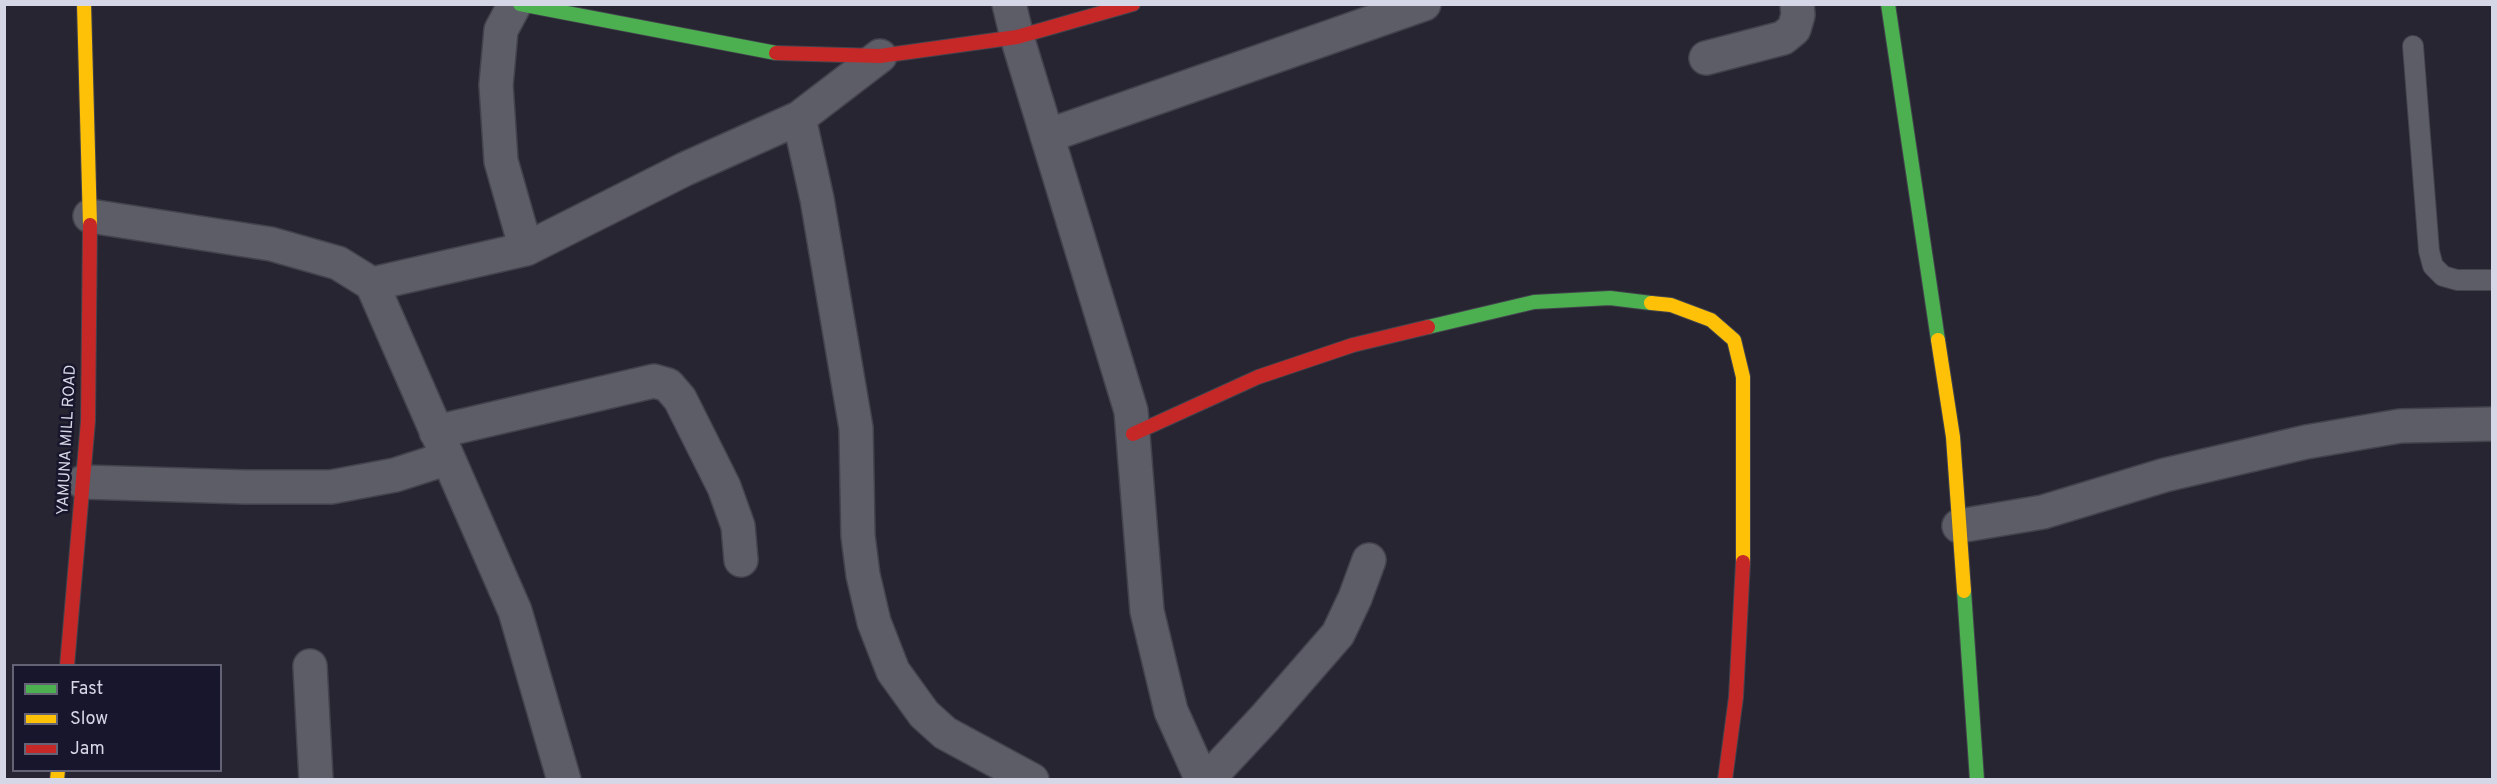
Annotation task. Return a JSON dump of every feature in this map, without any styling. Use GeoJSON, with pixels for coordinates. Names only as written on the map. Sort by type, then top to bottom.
{"type":"FeatureCollection","features":[{"type":"Feature","properties":{"kind":"street","name":"YAMUNA MILL ROAD"},"geometry":{"type":"LineString","coordinates":[[67,664],[88,421],[90,216],[84,4]]}},
{"type":"Feature","properties":{"kind":"street"},"geometry":{"type":"LineString","coordinates":[[515,4],[501,30],[496,84],[501,161],[526,249]]}},
{"type":"Feature","properties":{"kind":"street"},"geometry":{"type":"LineString","coordinates":[[520,4],[768,53],[880,56],[1017,37],[1133,4]]}},
{"type":"Feature","properties":{"kind":"street"},"geometry":{"type":"LineString","coordinates":[[1009,4],[1017,37],[1131,411],[1147,611],[1171,711],[1202,780]]}},
{"type":"Feature","properties":{"kind":"street"},"geometry":{"type":"LineString","coordinates":[[1047,136],[1424,4]]}},
{"type":"Feature","properties":{"kind":"street"},"geometry":{"type":"LineString","coordinates":[[1706,58],[1783,38],[1794,28],[1798,15],[1797,4]]}},
{"type":"Feature","properties":{"kind":"street"},"geometry":{"type":"LineString","coordinates":[[1888,4],[1953,437],[1977,780]]}},
{"type":"Feature","properties":{"kind":"street"},"geometry":{"type":"LineString","coordinates":[[372,284],[526,249],[685,169],[799,118],[880,56]]}},
{"type":"Feature","properties":{"kind":"street"},"geometry":{"type":"LineString","coordinates":[[799,118],[817,199],[856,428],[858,536],[863,575],[874,622],[893,671],[924,714],[945,734],[1032,780]]}},
{"type":"Feature","properties":{"kind":"street"},"geometry":{"type":"LineString","coordinates":[[90,216],[271,244],[338,262],[372,284],[515,611],[564,780]]}},
{"type":"Feature","properties":{"kind":"street"},"geometry":{"type":"LineString","coordinates":[[1133,434],[1258,377],[1342,349],[1534,302],[1610,298],[1671,305],[1711,320],[1734,340],[1743,377],[1743,573],[1736,697],[1725,780]]}},
{"type":"Feature","properties":{"kind":"street"},"geometry":{"type":"LineString","coordinates":[[83,482],[331,487],[395,475],[442,445],[654,381],[668,385],[680,399],[724,487],[738,526],[741,560]]}},
{"type":"Feature","properties":{"kind":"street"},"geometry":{"type":"LineString","coordinates":[[1959,525],[2043,512],[2165,475],[2306,442],[2400,426],[2493,424]]}},
{"type":"Feature","properties":{"kind":"street"},"geometry":{"type":"LineString","coordinates":[[1207,780],[1264,720],[1338,634],[1369,560]]}},
{"type":"Feature","properties":{"kind":"street"},"geometry":{"type":"LineString","coordinates":[[310,666],[316,780]]}},
{"type":"Feature","properties":{"kind":"lane"},"geometry":{"type":"LineString","coordinates":[[2413,46],[2429,251],[2433,266],[2443,276],[2457,280],[2493,280]]}},
{"type":"Feature","properties":{"kind":"traffic: fast"},"geometry":{"type":"LineString","coordinates":[[520,4],[776,53]]}},
{"type":"Feature","properties":{"kind":"traffic: fast"},"geometry":{"type":"LineString","coordinates":[[1888,4],[1938,340]]}},
{"type":"Feature","properties":{"kind":"traffic: fast"},"geometry":{"type":"LineString","coordinates":[[1428,327],[1534,302],[1610,298],[1651,303]]}},
{"type":"Feature","properties":{"kind":"traffic: fast"},"geometry":{"type":"LineString","coordinates":[[1964,591],[1977,780]]}},
{"type":"Feature","properties":{"kind":"traffic: slow"},"geometry":{"type":"LineString","coordinates":[[84,4],[90,225]]}},
{"type":"Feature","properties":{"kind":"traffic: slow"},"geometry":{"type":"LineString","coordinates":[[1651,303],[1671,305],[1711,320],[1734,340],[1743,377],[1743,562]]}},
{"type":"Feature","properties":{"kind":"traffic: slow"},"geometry":{"type":"LineString","coordinates":[[1938,340],[1953,437],[1964,591]]}},
{"type":"Feature","properties":{"kind":"traffic: slow"},"geometry":{"type":"LineString","coordinates":[[57,780],[58,772]]}},
{"type":"Feature","properties":{"kind":"traffic: jam"},"geometry":{"type":"LineString","coordinates":[[776,53],[880,56],[1017,37],[1133,4]]}},
{"type":"Feature","properties":{"kind":"traffic: jam"},"geometry":{"type":"LineString","coordinates":[[67,664],[88,421],[90,225]]}},
{"type":"Feature","properties":{"kind":"traffic: jam"},"geometry":{"type":"LineString","coordinates":[[1133,434],[1258,377],[1353,345],[1428,327]]}},
{"type":"Feature","properties":{"kind":"traffic: jam"},"geometry":{"type":"LineString","coordinates":[[1725,780],[1736,697],[1743,562]]}}]}
